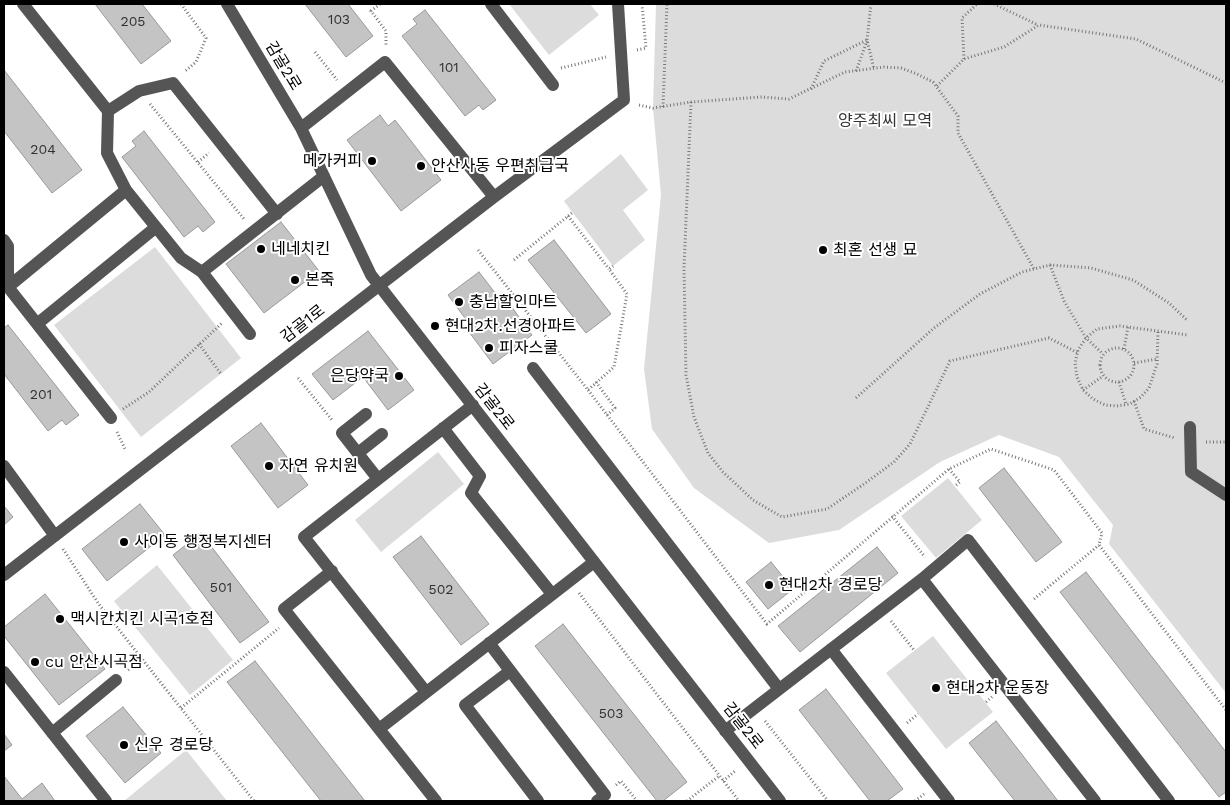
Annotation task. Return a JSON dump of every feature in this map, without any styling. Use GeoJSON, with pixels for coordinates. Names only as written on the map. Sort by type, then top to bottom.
{"type":"FeatureCollection","features":[{"type":"Feature","properties":{"kind":"street"},"geometry":{"type":"LineString","coordinates":[[23,4],[108,111],[107,153],[126,190],[181,258],[202,272],[250,334]]}},
{"type":"Feature","properties":{"kind":"street","name":"감골2로"},"geometry":{"type":"LineString","coordinates":[[227,4],[300,128],[371,275],[780,801]]}},
{"type":"Feature","properties":{"kind":"street"},"geometry":{"type":"LineString","coordinates":[[491,4],[553,85]]}},
{"type":"Feature","properties":{"kind":"street"},"geometry":{"type":"LineString","coordinates":[[618,4],[624,100]]}},
{"type":"Feature","properties":{"kind":"street"},"geometry":{"type":"LineString","coordinates":[[300,128],[385,62],[494,197]]}},
{"type":"Feature","properties":{"kind":"street"},"geometry":{"type":"LineString","coordinates":[[108,111],[140,91],[173,83],[277,214]]}},
{"type":"Feature","properties":{"kind":"street","name":"감골1로"},"geometry":{"type":"LineString","coordinates":[[4,575],[379,285],[624,100]]}},
{"type":"Feature","properties":{"kind":"street"},"geometry":{"type":"LineString","coordinates":[[202,272],[324,176]]}},
{"type":"Feature","properties":{"kind":"street"},"geometry":{"type":"LineString","coordinates":[[8,287],[126,190]]}},
{"type":"Feature","properties":{"kind":"street"},"geometry":{"type":"LineString","coordinates":[[37,324],[155,228]]}},
{"type":"Feature","properties":{"kind":"street"},"geometry":{"type":"LineString","coordinates":[[4,240],[8,246],[8,287],[110,418]]}},
{"type":"Feature","properties":{"kind":"street"},"geometry":{"type":"LineString","coordinates":[[533,368],[779,689]]}},
{"type":"Feature","properties":{"kind":"street"},"geometry":{"type":"LineString","coordinates":[[426,692],[304,537],[472,405]]}},
{"type":"Feature","properties":{"kind":"street"},"geometry":{"type":"LineString","coordinates":[[366,414],[342,433],[378,479]]}},
{"type":"Feature","properties":{"kind":"street"},"geometry":{"type":"LineString","coordinates":[[1190,427],[1191,472],[1226,495]]}},
{"type":"Feature","properties":{"kind":"street"},"geometry":{"type":"LineString","coordinates":[[443,428],[480,476],[471,493],[552,594]]}},
{"type":"Feature","properties":{"kind":"street"},"geometry":{"type":"LineString","coordinates":[[358,453],[382,434]]}},
{"type":"Feature","properties":{"kind":"street"},"geometry":{"type":"LineString","coordinates":[[4,466],[55,536]]}},
{"type":"Feature","properties":{"kind":"street"},"geometry":{"type":"LineString","coordinates":[[725,731],[922,579],[968,540],[1169,801]]}},
{"type":"Feature","properties":{"kind":"street"},"geometry":{"type":"LineString","coordinates":[[379,729],[594,562]]}},
{"type":"Feature","properties":{"kind":"street"},"geometry":{"type":"LineString","coordinates":[[332,571],[284,609],[436,801]]}},
{"type":"Feature","properties":{"kind":"street"},"geometry":{"type":"LineString","coordinates":[[922,579],[1094,801]]}},
{"type":"Feature","properties":{"kind":"street"},"geometry":{"type":"LineString","coordinates":[[489,643],[605,795],[597,801]]}},
{"type":"Feature","properties":{"kind":"street"},"geometry":{"type":"LineString","coordinates":[[831,649],[948,801]]}},
{"type":"Feature","properties":{"kind":"street"},"geometry":{"type":"LineString","coordinates":[[510,671],[465,705],[538,801]]}},
{"type":"Feature","properties":{"kind":"street"},"geometry":{"type":"LineString","coordinates":[[4,672],[106,801]]}},
{"type":"Feature","properties":{"kind":"street"},"geometry":{"type":"LineString","coordinates":[[52,733],[116,680]]}},
{"type":"Feature","properties":{"kind":"path"},"geometry":{"type":"LineString","coordinates":[[173,83],[196,62],[206,38],[181,4]]}},
{"type":"Feature","properties":{"kind":"path"},"geometry":{"type":"LineString","coordinates":[[380,4],[371,11],[386,31],[385,62]]}},
{"type":"Feature","properties":{"kind":"path"},"geometry":{"type":"LineString","coordinates":[[544,72],[646,48],[642,4]]}},
{"type":"Feature","properties":{"kind":"path"},"geometry":{"type":"LineString","coordinates":[[663,107],[667,4]]}},
{"type":"Feature","properties":{"kind":"path"},"geometry":{"type":"LineString","coordinates":[[856,71],[867,40],[871,4]]}},
{"type":"Feature","properties":{"kind":"path"},"geometry":{"type":"LineString","coordinates":[[964,59],[962,18],[977,4]]}},
{"type":"Feature","properties":{"kind":"path"},"geometry":{"type":"LineString","coordinates":[[994,4],[1039,25],[1136,39],[1226,82]]}},
{"type":"Feature","properties":{"kind":"path"},"geometry":{"type":"LineString","coordinates":[[936,86],[964,59],[1004,47],[1039,25]]}},
{"type":"Feature","properties":{"kind":"path"},"geometry":{"type":"LineString","coordinates":[[867,40],[874,69]]}},
{"type":"Feature","properties":{"kind":"path"},"geometry":{"type":"LineString","coordinates":[[811,89],[824,61],[867,40]]}},
{"type":"Feature","properties":{"kind":"path"},"geometry":{"type":"LineString","coordinates":[[315,52],[346,92]]}},
{"type":"Feature","properties":{"kind":"path"},"geometry":{"type":"LineString","coordinates":[[624,100],[653,108],[691,102],[762,97],[789,99],[845,72],[901,68],[917,74],[936,86],[958,116],[958,133],[1034,269]]}},
{"type":"Feature","properties":{"kind":"path"},"geometry":{"type":"LineString","coordinates":[[140,91],[254,232]]}},
{"type":"Feature","properties":{"kind":"path"},"geometry":{"type":"LineString","coordinates":[[691,102],[684,268],[686,375],[694,417],[708,453],[723,472],[753,500],[782,517],[827,509],[864,484],[894,462],[910,444],[950,362],[1049,338],[1078,353]]}},
{"type":"Feature","properties":{"kind":"path"},"geometry":{"type":"LineString","coordinates":[[514,260],[572,212]]}},
{"type":"Feature","properties":{"kind":"path"},"geometry":{"type":"LineString","coordinates":[[568,216],[627,294],[614,367],[588,390]]}},
{"type":"Feature","properties":{"kind":"path"},"geometry":{"type":"LineString","coordinates":[[478,250],[607,414],[767,624],[949,469],[991,449],[1054,470],[1102,533],[1099,545],[1022,610]]}},
{"type":"Feature","properties":{"kind":"path"},"geometry":{"type":"LineString","coordinates":[[1050,265],[1064,301],[1086,338],[1104,354]]}},
{"type":"Feature","properties":{"kind":"path"},"geometry":{"type":"LineString","coordinates":[[856,398],[934,328],[980,294],[1022,272],[1050,265],[1091,268],[1134,280],[1169,303],[1188,321]]}},
{"type":"Feature","properties":{"kind":"path"},"geometry":{"type":"LineString","coordinates":[[609,269],[614,266]]}},
{"type":"Feature","properties":{"kind":"path"},"geometry":{"type":"LineString","coordinates":[[110,418],[149,392],[234,313]]}},
{"type":"Feature","properties":{"kind":"path"},"geometry":{"type":"LineString","coordinates":[[1158,332],[1157,359],[1149,388],[1134,402],[1105,405],[1093,400],[1083,390],[1077,377],[1075,363],[1078,353],[1086,338],[1103,327],[1128,327],[1188,335]]}},
{"type":"Feature","properties":{"kind":"path"},"geometry":{"type":"LineString","coordinates":[[1124,350],[1128,327]]}},
{"type":"Feature","properties":{"kind":"path"},"geometry":{"type":"LineString","coordinates":[[200,344],[221,374]]}},
{"type":"Feature","properties":{"kind":"path"},"geometry":{"type":"LineString","coordinates":[[1113,348],[1124,350],[1129,352],[1134,362],[1132,374],[1129,378],[1119,382],[1108,380],[1104,376],[1100,365],[1104,354],[1113,348]]}},
{"type":"Feature","properties":{"kind":"path"},"geometry":{"type":"LineString","coordinates":[[1134,362],[1157,359]]}},
{"type":"Feature","properties":{"kind":"path"},"geometry":{"type":"LineString","coordinates":[[1083,390],[1104,376]]}},
{"type":"Feature","properties":{"kind":"path"},"geometry":{"type":"LineString","coordinates":[[298,378],[342,433]]}},
{"type":"Feature","properties":{"kind":"path"},"geometry":{"type":"LineString","coordinates":[[596,382],[615,408],[607,414]]}},
{"type":"Feature","properties":{"kind":"path"},"geometry":{"type":"LineString","coordinates":[[1119,382],[1126,404]]}},
{"type":"Feature","properties":{"kind":"path"},"geometry":{"type":"LineString","coordinates":[[1134,402],[1144,429],[1190,442]]}},
{"type":"Feature","properties":{"kind":"path"},"geometry":{"type":"LineString","coordinates":[[949,469],[960,482],[955,486]]}},
{"type":"Feature","properties":{"kind":"path"},"geometry":{"type":"LineString","coordinates":[[892,516],[934,569]]}},
{"type":"Feature","properties":{"kind":"path"},"geometry":{"type":"LineString","coordinates":[[55,536],[98,604],[254,801]]}},
{"type":"Feature","properties":{"kind":"path"},"geometry":{"type":"LineString","coordinates":[[1099,545],[1226,710]]}},
{"type":"Feature","properties":{"kind":"path"},"geometry":{"type":"LineString","coordinates":[[569,581],[739,801]]}},
{"type":"Feature","properties":{"kind":"path"},"geometry":{"type":"LineString","coordinates":[[882,610],[914,650]]}},
{"type":"Feature","properties":{"kind":"path"},"geometry":{"type":"LineString","coordinates":[[181,708],[291,618]]}},
{"type":"Feature","properties":{"kind":"path"},"geometry":{"type":"LineString","coordinates":[[755,707],[828,801]]}},
{"type":"Feature","properties":{"kind":"path"},"geometry":{"type":"LineString","coordinates":[[723,781],[735,771]]}},
{"type":"Feature","properties":{"kind":"path"},"geometry":{"type":"LineString","coordinates":[[687,801],[719,776]]}},
{"type":"Feature","properties":{"kind":"green space"},"geometry":{"type":"Polygon","coordinates":[[[509,4],[590,4],[599,15],[549,55],[509,4]]]}},
{"type":"Feature","properties":{"kind":"green space","name":"양주최씨 모역"},"geometry":{"type":"Polygon","coordinates":[[[656,4],[1226,4],[1226,693],[1109,544],[1113,525],[1059,457],[999,435],[940,462],[839,530],[769,543],[694,488],[652,429],[644,369],[661,195],[653,108],[656,4]]]}},
{"type":"Feature","properties":{"kind":"green space"},"geometry":{"type":"Polygon","coordinates":[[[621,154],[648,190],[623,210],[645,240],[613,266],[564,201],[621,154]]]}},
{"type":"Feature","properties":{"kind":"green space"},"geometry":{"type":"Polygon","coordinates":[[[155,247],[241,358],[141,437],[54,325],[155,247]]]}},
{"type":"Feature","properties":{"kind":"green space"},"geometry":{"type":"Polygon","coordinates":[[[438,452],[464,484],[381,552],[355,520],[438,452]]]}},
{"type":"Feature","properties":{"kind":"green space"},"geometry":{"type":"Polygon","coordinates":[[[948,478],[982,520],[936,558],[901,516],[948,478]]]}},
{"type":"Feature","properties":{"kind":"green space"},"geometry":{"type":"Polygon","coordinates":[[[157,565],[233,660],[190,695],[114,601],[157,565]]]}},
{"type":"Feature","properties":{"kind":"green space","name":"현대2차 운동장"},"geometry":{"type":"Polygon","coordinates":[[[933,636],[993,712],[946,749],[886,673],[933,636]]]}},
{"type":"Feature","properties":{"kind":"green space"},"geometry":{"type":"Polygon","coordinates":[[[186,750],[227,801],[124,801],[186,750]]]}},
{"type":"Feature","properties":{"kind":"building"},"geometry":{"type":"Polygon","coordinates":[[[95,4],[142,4],[171,41],[141,64],[95,4]]]}},
{"type":"Feature","properties":{"kind":"building"},"geometry":{"type":"Polygon","coordinates":[[[305,4],[348,4],[373,36],[346,57],[305,4]]]}},
{"type":"Feature","properties":{"kind":"building"},"geometry":{"type":"Polygon","coordinates":[[[425,10],[496,100],[483,110],[479,105],[465,116],[402,36],[417,24],[413,19],[425,10]]]}},
{"type":"Feature","properties":{"kind":"building"},"geometry":{"type":"Polygon","coordinates":[[[4,70],[82,170],[52,193],[4,131],[4,70]]]}},
{"type":"Feature","properties":{"kind":"building"},"geometry":{"type":"Polygon","coordinates":[[[380,115],[388,126],[395,120],[441,180],[401,211],[347,140],[380,115]]]}},
{"type":"Feature","properties":{"kind":"building"},"geometry":{"type":"Polygon","coordinates":[[[144,131],[215,222],[203,232],[198,226],[184,237],[122,157],[136,146],[132,141],[144,131]]]}},
{"type":"Feature","properties":{"kind":"building"},"geometry":{"type":"Polygon","coordinates":[[[281,222],[319,271],[264,313],[226,264],[281,222]]]}},
{"type":"Feature","properties":{"kind":"building"},"geometry":{"type":"Polygon","coordinates":[[[554,240],[611,314],[586,333],[528,260],[554,240]]]}},
{"type":"Feature","properties":{"kind":"building"},"geometry":{"type":"Polygon","coordinates":[[[479,272],[502,302],[506,299],[532,335],[493,364],[466,328],[470,325],[448,295],[479,272]]]}},
{"type":"Feature","properties":{"kind":"building"},"geometry":{"type":"Polygon","coordinates":[[[8,325],[79,415],[66,425],[62,420],[48,431],[4,374],[4,328],[8,325]]]}},
{"type":"Feature","properties":{"kind":"building"},"geometry":{"type":"Polygon","coordinates":[[[368,331],[414,390],[388,410],[363,377],[333,400],[312,374],[368,331]]]}},
{"type":"Feature","properties":{"kind":"building","name":"자연 유치원"},"geometry":{"type":"Polygon","coordinates":[[[261,423],[308,485],[278,508],[231,446],[261,423]]]}},
{"type":"Feature","properties":{"kind":"building"},"geometry":{"type":"Polygon","coordinates":[[[1004,468],[1062,542],[1036,562],[979,488],[1004,468]]]}},
{"type":"Feature","properties":{"kind":"building","name":"사이동 행정복지센터"},"geometry":{"type":"Polygon","coordinates":[[[140,504],[165,535],[107,581],[82,549],[140,504]]]}},
{"type":"Feature","properties":{"kind":"building"},"geometry":{"type":"Polygon","coordinates":[[[4,506],[13,517],[4,525],[4,506]]]}},
{"type":"Feature","properties":{"kind":"building"},"geometry":{"type":"Polygon","coordinates":[[[201,533],[269,622],[240,643],[173,555],[201,533]]]}},
{"type":"Feature","properties":{"kind":"building"},"geometry":{"type":"Polygon","coordinates":[[[421,536],[489,624],[461,645],[393,557],[421,536]]]}},
{"type":"Feature","properties":{"kind":"building"},"geometry":{"type":"Polygon","coordinates":[[[877,547],[898,573],[800,652],[778,626],[877,547]]]}},
{"type":"Feature","properties":{"kind":"building","name":"현대2차 경로당"},"geometry":{"type":"Polygon","coordinates":[[[771,562],[793,589],[768,609],[746,582],[771,562]]]}},
{"type":"Feature","properties":{"kind":"building"},"geometry":{"type":"Polygon","coordinates":[[[1086,572],[1226,752],[1226,792],[1219,797],[1060,592],[1086,572]]]}},
{"type":"Feature","properties":{"kind":"building"},"geometry":{"type":"Polygon","coordinates":[[[45,594],[105,669],[59,705],[4,636],[4,627],[45,594]]]}},
{"type":"Feature","properties":{"kind":"building"},"geometry":{"type":"Polygon","coordinates":[[[563,624],[687,782],[663,801],[657,801],[535,646],[563,624]]]}},
{"type":"Feature","properties":{"kind":"building"},"geometry":{"type":"Polygon","coordinates":[[[255,661],[365,801],[321,801],[227,682],[255,661]]]}},
{"type":"Feature","properties":{"kind":"building"},"geometry":{"type":"Polygon","coordinates":[[[826,689],[903,789],[887,801],[870,801],[799,710],[826,689]]]}},
{"type":"Feature","properties":{"kind":"building","name":"신우 경로당"},"geometry":{"type":"Polygon","coordinates":[[[123,707],[161,753],[125,783],[86,736],[123,707]]]}},
{"type":"Feature","properties":{"kind":"building"},"geometry":{"type":"Polygon","coordinates":[[[996,721],[1058,801],[1015,801],[969,743],[996,721]]]}},
{"type":"Feature","properties":{"kind":"building"},"geometry":{"type":"Polygon","coordinates":[[[4,734],[12,745],[4,751],[4,734]]]}},
{"type":"Feature","properties":{"kind":"building"},"geometry":{"type":"Polygon","coordinates":[[[4,776],[22,799],[42,783],[55,801],[4,801],[4,776]]]}},
{"type":"Feature","properties":{"kind":"place","name":"메가커피"},"geometry":{"type":"Point","coordinates":[372,161]}},
{"type":"Feature","properties":{"kind":"place","name":"안산사동 우편취급국"},"geometry":{"type":"Point","coordinates":[421,166]}},
{"type":"Feature","properties":{"kind":"place","name":"네네치킨"},"geometry":{"type":"Point","coordinates":[261,249]}},
{"type":"Feature","properties":{"kind":"place","name":"최혼 선생 묘"},"geometry":{"type":"Point","coordinates":[823,250]}},
{"type":"Feature","properties":{"kind":"place","name":"본죽"},"geometry":{"type":"Point","coordinates":[295,280]}},
{"type":"Feature","properties":{"kind":"place","name":"충남할인마트"},"geometry":{"type":"Point","coordinates":[459,302]}},
{"type":"Feature","properties":{"kind":"place","name":"현대2차.선경아파트"},"geometry":{"type":"Point","coordinates":[435,326]}},
{"type":"Feature","properties":{"kind":"place","name":"피자스쿨"},"geometry":{"type":"Point","coordinates":[489,348]}},
{"type":"Feature","properties":{"kind":"place","name":"은당약국"},"geometry":{"type":"Point","coordinates":[399,376]}},
{"type":"Feature","properties":{"kind":"place","name":"자연 유치원"},"geometry":{"type":"Point","coordinates":[269,466]}},
{"type":"Feature","properties":{"kind":"place","name":"사이동 행정복지센터"},"geometry":{"type":"Point","coordinates":[124,542]}},
{"type":"Feature","properties":{"kind":"place","name":"현대2차 경로당"},"geometry":{"type":"Point","coordinates":[769,585]}},
{"type":"Feature","properties":{"kind":"place","name":"맥시칸치킨 시곡1호점"},"geometry":{"type":"Point","coordinates":[60,619]}},
{"type":"Feature","properties":{"kind":"place","name":"cu 안산시곡점"},"geometry":{"type":"Point","coordinates":[35,662]}},
{"type":"Feature","properties":{"kind":"place","name":"현대2차 운동장"},"geometry":{"type":"Point","coordinates":[936,688]}},
{"type":"Feature","properties":{"kind":"place","name":"신우 경로당"},"geometry":{"type":"Point","coordinates":[124,745]}}]}
